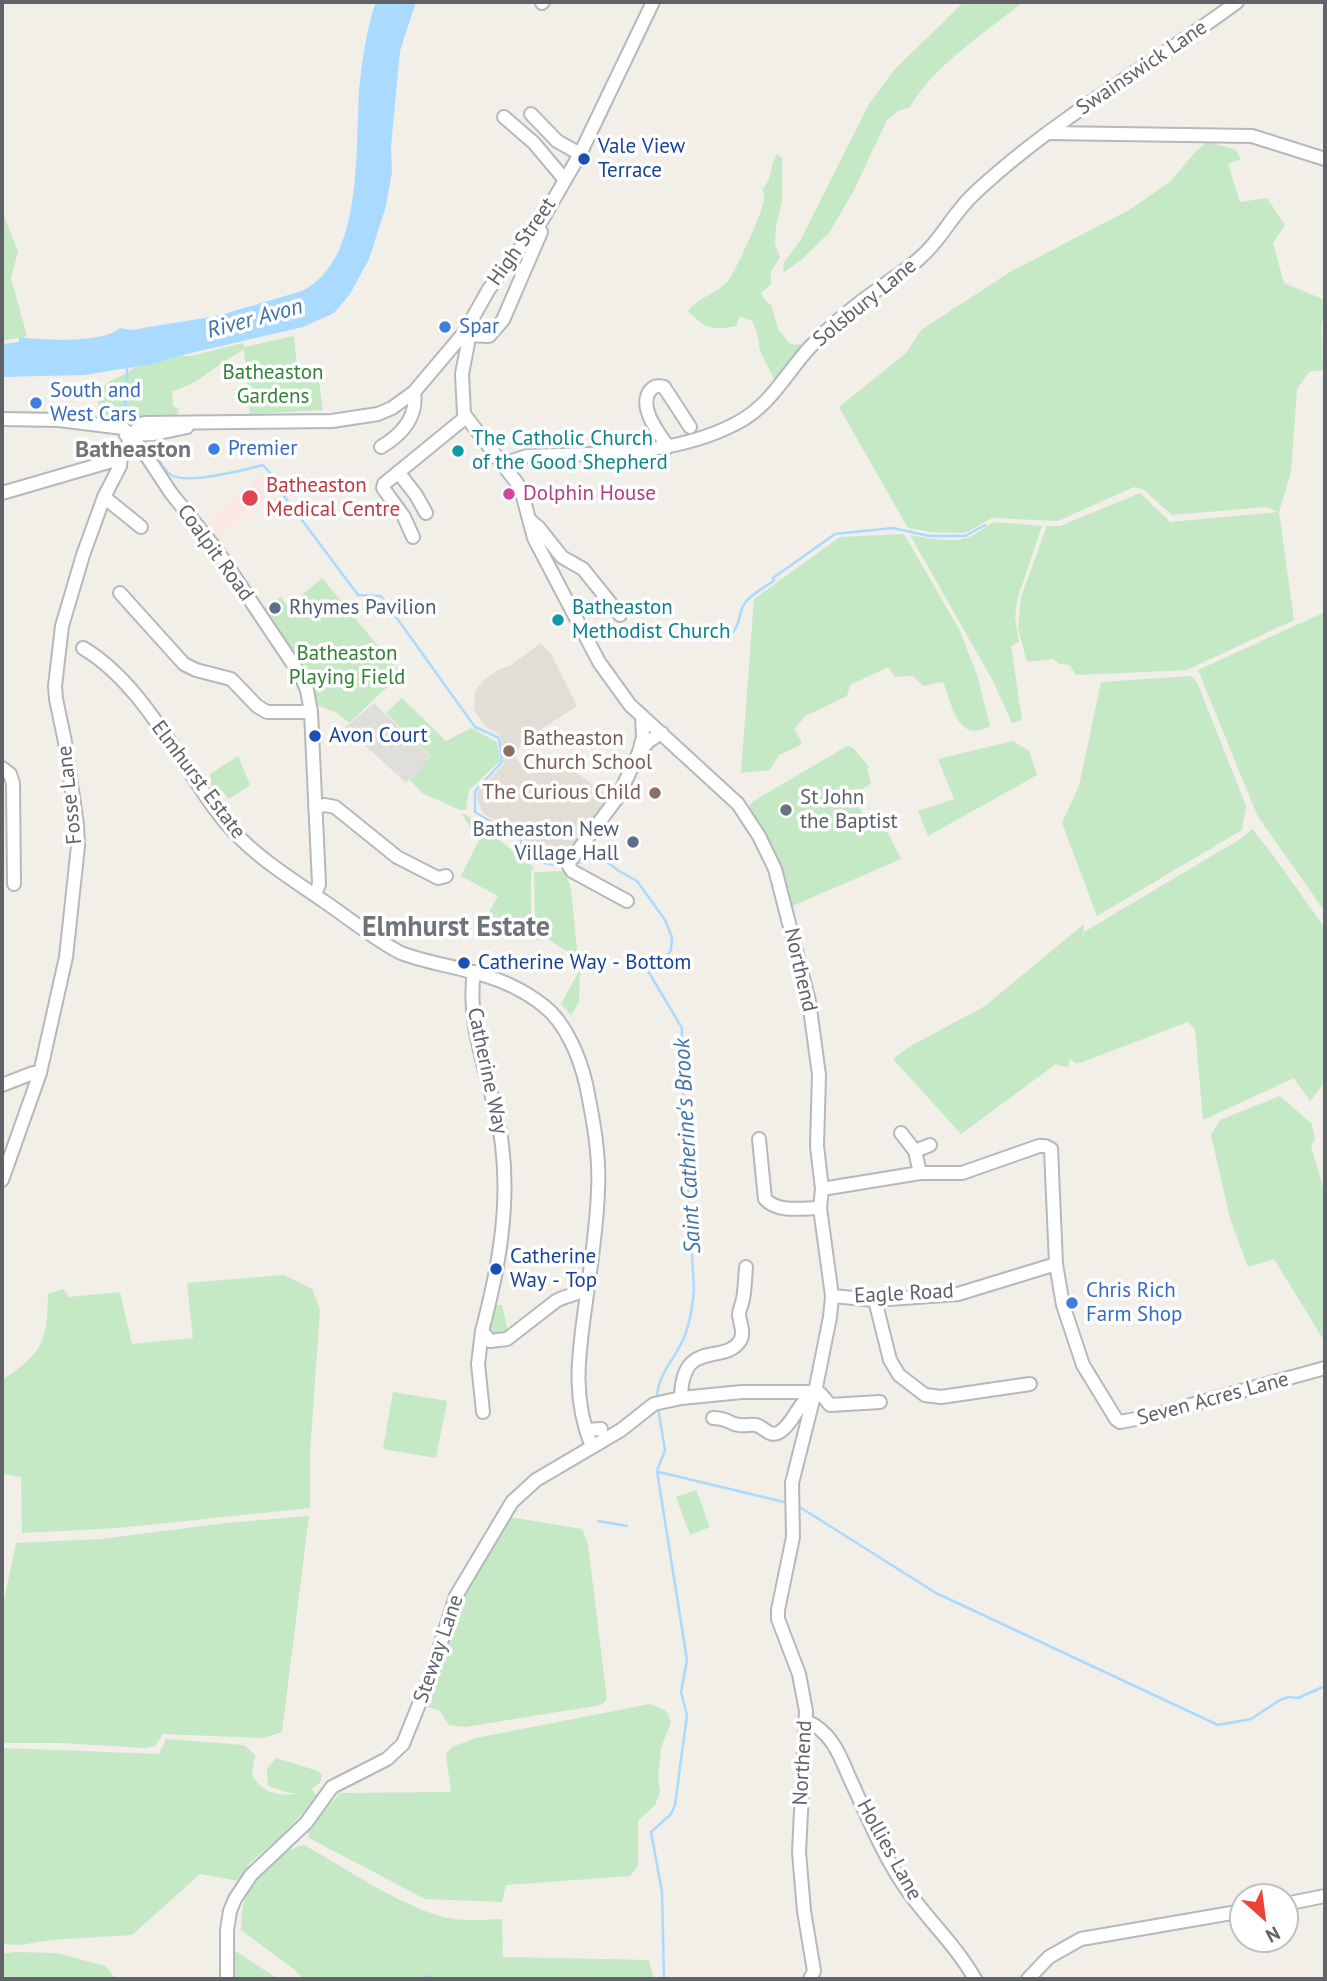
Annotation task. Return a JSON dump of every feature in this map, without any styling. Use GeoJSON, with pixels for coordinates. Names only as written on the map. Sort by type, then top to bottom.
{"type":"FeatureCollection","features":[{"type":"Feature","properties":{"kind":"street","name":"High Street"},"geometry":{"type":"LineString","coordinates":[[130,436],[208,422],[332,421],[378,414],[392,408],[414,392],[466,334],[489,289],[537,227],[580,154],[653,2]]}},
{"type":"Feature","properties":{"kind":"street","name":"Swainswick Lane"},"geometry":{"type":"LineString","coordinates":[[1046,134],[1189,38],[1237,2]]}},
{"type":"Feature","properties":{"kind":"street"},"geometry":{"type":"LineString","coordinates":[[531,114],[557,141],[580,154]]}},
{"type":"Feature","properties":{"kind":"street"},"geometry":{"type":"LineString","coordinates":[[504,117],[534,143],[565,180]]}},
{"type":"Feature","properties":{"kind":"street"},"geometry":{"type":"LineString","coordinates":[[1046,134],[1064,132],[1252,136],[1325,159]]}},
{"type":"Feature","properties":{"kind":"street","name":"Solsbury Lane"},"geometry":{"type":"LineString","coordinates":[[505,467],[509,462],[527,456],[648,451],[668,447],[726,428],[762,407],[812,345],[922,256],[939,239],[964,203],[1046,134]]}},
{"type":"Feature","properties":{"kind":"street"},"geometry":{"type":"LineString","coordinates":[[413,537],[404,517],[383,488],[384,484],[465,416],[461,391],[468,342],[466,334],[489,336],[503,320],[541,232],[537,227]]}},
{"type":"Feature","properties":{"kind":"street"},"geometry":{"type":"LineString","coordinates":[[668,447],[648,411],[646,401],[653,387],[664,387],[690,428]]}},
{"type":"Feature","properties":{"kind":"street"},"geometry":{"type":"LineString","coordinates":[[381,447],[403,430],[415,405],[414,392]]}},
{"type":"Feature","properties":{"kind":"street","name":"Northend"},"geometry":{"type":"LineString","coordinates":[[465,416],[522,493],[534,538],[600,662],[619,692],[740,806],[772,860],[786,906],[811,1014],[818,1069],[817,1146],[822,1189],[820,1208],[832,1296],[815,1392],[792,1483],[793,1537],[778,1610],[778,1619],[799,1674],[806,1721],[799,1852],[804,1911],[814,1971],[810,1979]]}},
{"type":"Feature","properties":{"kind":"street"},"geometry":{"type":"LineString","coordinates":[[2,419],[59,420],[117,426],[130,436]]}},
{"type":"Feature","properties":{"kind":"street"},"geometry":{"type":"LineString","coordinates":[[2,425],[46,426],[130,436]]}},
{"type":"Feature","properties":{"kind":"street","name":"Fosse Lane"},"geometry":{"type":"LineString","coordinates":[[2,1180],[40,1073],[66,957],[78,825],[55,686],[62,626],[83,555],[104,497],[121,466],[121,455],[127,449],[130,436]]}},
{"type":"Feature","properties":{"kind":"street","name":"Coalpit Road"},"geometry":{"type":"LineString","coordinates":[[130,436],[216,549],[301,676],[311,712]]}},
{"type":"Feature","properties":{"kind":"street"},"geometry":{"type":"LineString","coordinates":[[2,492],[111,461],[121,455]]}},
{"type":"Feature","properties":{"kind":"street"},"geometry":{"type":"LineString","coordinates":[[398,472],[426,513]]}},
{"type":"Feature","properties":{"kind":"street"},"geometry":{"type":"LineString","coordinates":[[104,497],[141,527]]}},
{"type":"Feature","properties":{"kind":"street"},"geometry":{"type":"LineString","coordinates":[[530,519],[562,557],[583,569],[620,615]]}},
{"type":"Feature","properties":{"kind":"street"},"geometry":{"type":"LineString","coordinates":[[120,593],[184,664],[231,679],[257,706],[267,712],[311,712],[319,884],[315,895]]}},
{"type":"Feature","properties":{"kind":"street","name":"Elmhurst Estate"},"geometry":{"type":"LineString","coordinates":[[86,654],[110,669],[136,697],[218,814],[240,839],[267,863],[401,953],[421,961],[474,972]]}},
{"type":"Feature","properties":{"kind":"street"},"geometry":{"type":"LineString","coordinates":[[627,901],[572,871],[570,863],[618,797],[639,752],[643,737],[642,716]]}},
{"type":"Feature","properties":{"kind":"street"},"geometry":{"type":"LineString","coordinates":[[639,752],[649,741],[662,733]]}},
{"type":"Feature","properties":{"kind":"street"},"geometry":{"type":"LineString","coordinates":[[2,768],[10,774],[13,783],[14,884]]}},
{"type":"Feature","properties":{"kind":"street"},"geometry":{"type":"LineString","coordinates":[[315,807],[335,807],[397,857],[438,878],[446,876]]}},
{"type":"Feature","properties":{"kind":"street","name":"Catherine Way"},"geometry":{"type":"LineString","coordinates":[[483,1412],[478,1364],[482,1331],[495,1284],[505,1195],[502,1144],[474,1028],[471,987],[474,972],[508,985],[547,1008],[576,1050],[586,1087],[596,1144],[598,1188],[577,1372],[579,1402],[592,1447]]}},
{"type":"Feature","properties":{"kind":"street"},"geometry":{"type":"LineString","coordinates":[[2,1085],[33,1073],[40,1073]]}},
{"type":"Feature","properties":{"kind":"street"},"geometry":{"type":"LineString","coordinates":[[901,1133],[915,1151],[920,1173]]}},
{"type":"Feature","properties":{"kind":"street"},"geometry":{"type":"LineString","coordinates":[[759,1139],[765,1199],[778,1208],[820,1208]]}},
{"type":"Feature","properties":{"kind":"street"},"geometry":{"type":"LineString","coordinates":[[915,1151],[930,1144]]}},
{"type":"Feature","properties":{"kind":"street","name":"Seven Acres Lane"},"geometry":{"type":"LineString","coordinates":[[822,1189],[920,1173],[962,1173],[1039,1146],[1051,1149],[1056,1264],[1063,1305],[1075,1347],[1095,1387],[1116,1419],[1121,1422],[1325,1368]]}},
{"type":"Feature","properties":{"kind":"street","name":"Eagle Road"},"geometry":{"type":"LineString","coordinates":[[832,1296],[875,1300],[958,1294],[1056,1264]]}},
{"type":"Feature","properties":{"kind":"street"},"geometry":{"type":"LineString","coordinates":[[681,1398],[681,1385],[691,1364],[705,1355],[733,1348],[740,1342],[743,1335],[739,1314],[746,1267]]}},
{"type":"Feature","properties":{"kind":"street"},"geometry":{"type":"LineString","coordinates":[[482,1331],[490,1341],[506,1339],[556,1301],[582,1292],[588,1287]]}},
{"type":"Feature","properties":{"kind":"street"},"geometry":{"type":"LineString","coordinates":[[875,1300],[890,1360],[899,1375],[925,1395],[941,1397],[1030,1384]]}},
{"type":"Feature","properties":{"kind":"street","name":"Steway Lane"},"geometry":{"type":"LineString","coordinates":[[227,1979],[226,1930],[230,1911],[251,1875],[306,1823],[332,1787],[387,1759],[403,1744],[430,1677],[456,1596],[503,1514],[536,1480],[661,1403],[681,1398],[742,1392],[815,1392]]}},
{"type":"Feature","properties":{"kind":"street"},"geometry":{"type":"LineString","coordinates":[[713,1418],[725,1418],[735,1425],[756,1425],[774,1434],[781,1432],[804,1399],[815,1392],[821,1394],[830,1405],[880,1402]]}},
{"type":"Feature","properties":{"kind":"street"},"geometry":{"type":"LineString","coordinates":[[586,1430],[601,1429]]}},
{"type":"Feature","properties":{"kind":"street","name":"Hollies Lane"},"geometry":{"type":"LineString","coordinates":[[806,1721],[828,1735],[895,1869],[909,1892],[960,1954],[975,1979]]}},
{"type":"Feature","properties":{"kind":"street"},"geometry":{"type":"LineString","coordinates":[[1299,1901],[1325,1896]]}},
{"type":"Feature","properties":{"kind":"street"},"geometry":{"type":"LineString","coordinates":[[1028,1979],[1049,1957],[1081,1939],[1229,1913]]}},
{"type":"Feature","properties":{"kind":"shaded area","name":"Batheaston Medical Centre"},"geometry":{"type":"Polygon","coordinates":[[[266,471],[279,487],[215,541],[201,525],[266,471]]]}},
{"type":"Feature","properties":{"kind":"shaded area","name":"Batheaston Church School"},"geometry":{"type":"Polygon","coordinates":[[[541,643],[551,654],[577,706],[523,741],[514,756],[528,774],[567,766],[614,800],[568,860],[548,855],[483,813],[478,803],[477,792],[504,764],[500,735],[486,727],[474,710],[475,692],[482,682],[496,671],[511,665],[541,643]]]}},
{"type":"Feature","properties":{"kind":"shaded area"},"geometry":{"type":"Polygon","coordinates":[[[374,703],[431,758],[406,783],[345,727],[374,703]]]}},
{"type":"Feature","properties":{"kind":"green space"},"geometry":{"type":"Polygon","coordinates":[[[964,2],[1023,2],[946,64],[910,107],[898,111],[887,120],[854,190],[829,233],[783,273],[784,262],[800,241],[869,104],[894,70],[964,2]]]}},
{"type":"Feature","properties":{"kind":"green space"},"geometry":{"type":"Polygon","coordinates":[[[1207,142],[1235,149],[1241,159],[1228,164],[1240,202],[1267,198],[1285,225],[1273,243],[1284,283],[1325,300],[1322,325],[1323,370],[1309,372],[1297,389],[1291,472],[1279,512],[1294,620],[1187,670],[1076,675],[1069,665],[1060,664],[1053,659],[1027,662],[1018,629],[1021,597],[1047,526],[1060,526],[1140,493],[1170,522],[1278,512],[1267,507],[1172,515],[1143,489],[1134,487],[1058,521],[992,518],[965,533],[908,528],[839,407],[906,353],[921,330],[1010,272],[1129,210],[1171,181],[1207,142]]]}},
{"type":"Feature","properties":{"kind":"green space"},"geometry":{"type":"Polygon","coordinates":[[[777,154],[782,158],[782,201],[775,244],[780,257],[771,272],[771,284],[761,293],[771,305],[778,329],[791,345],[800,344],[804,347],[775,381],[760,351],[752,321],[740,316],[736,326],[714,328],[704,325],[688,311],[732,276],[759,216],[764,199],[763,189],[777,154]]]}},
{"type":"Feature","properties":{"kind":"green space"},"geometry":{"type":"Polygon","coordinates":[[[2,211],[18,252],[11,278],[27,336],[2,341],[2,211]]]}},
{"type":"Feature","properties":{"kind":"green space","name":"Batheaston Gardens"},"geometry":{"type":"Polygon","coordinates":[[[294,336],[298,377],[318,374],[323,410],[250,414],[244,350],[200,379],[172,391],[173,406],[179,409],[178,414],[169,420],[125,420],[99,415],[101,391],[141,360],[182,352],[184,356],[191,356],[243,343],[244,347],[294,336]]]}},
{"type":"Feature","properties":{"kind":"green space"},"geometry":{"type":"Polygon","coordinates":[[[996,522],[1042,526],[1017,600],[1015,618],[1019,642],[1011,646],[1022,720],[1012,723],[994,683],[910,535],[938,540],[960,539],[971,537],[996,522]]]}},
{"type":"Feature","properties":{"kind":"green space"},"geometry":{"type":"Polygon","coordinates":[[[904,534],[959,629],[977,675],[990,726],[970,730],[963,726],[943,682],[923,686],[913,676],[895,677],[888,667],[850,685],[847,696],[805,716],[794,730],[801,740],[801,745],[779,755],[770,770],[741,773],[754,599],[840,537],[904,534]]]}},
{"type":"Feature","properties":{"kind":"green space","name":"Batheaston Playing Field"},"geometry":{"type":"Polygon","coordinates":[[[322,578],[401,674],[349,723],[336,712],[317,705],[311,690],[314,687],[336,709],[315,687],[261,611],[281,597],[288,607],[322,578]]]}},
{"type":"Feature","properties":{"kind":"green space"},"geometry":{"type":"Polygon","coordinates":[[[1325,612],[1325,912],[1257,815],[1198,670],[1325,612]]]}},
{"type":"Feature","properties":{"kind":"green space"},"geometry":{"type":"Polygon","coordinates":[[[1191,676],[1197,682],[1246,806],[1242,830],[1097,916],[1062,823],[1079,786],[1101,682],[1191,676]]]}},
{"type":"Feature","properties":{"kind":"green space"},"geometry":{"type":"Polygon","coordinates":[[[402,698],[446,741],[471,728],[497,742],[500,761],[469,790],[466,810],[460,810],[422,793],[410,780],[431,757],[386,713],[402,698]]]}},
{"type":"Feature","properties":{"kind":"green space"},"geometry":{"type":"Polygon","coordinates":[[[1013,741],[1029,751],[1037,775],[928,836],[918,811],[954,799],[938,759],[1013,741]]]}},
{"type":"Feature","properties":{"kind":"green space","name":"St John the Baptist"},"geometry":{"type":"Polygon","coordinates":[[[847,746],[853,748],[869,767],[867,770],[871,783],[854,795],[871,832],[885,827],[901,859],[790,907],[748,810],[752,802],[847,746]]]}},
{"type":"Feature","properties":{"kind":"green space"},"geometry":{"type":"Polygon","coordinates":[[[238,756],[250,785],[229,799],[222,791],[211,787],[210,774],[238,756]]]}},
{"type":"Feature","properties":{"kind":"green space"},"geometry":{"type":"Polygon","coordinates":[[[465,814],[534,867],[531,871],[531,917],[541,939],[539,941],[488,914],[498,896],[461,876],[479,840],[462,815],[465,814]]]}},
{"type":"Feature","properties":{"kind":"green space"},"geometry":{"type":"Polygon","coordinates":[[[1252,829],[1325,928],[1325,1082],[1310,1101],[1294,1078],[1203,1120],[1195,1029],[1188,1022],[1077,1064],[1070,1059],[1068,1068],[1056,1064],[961,1134],[893,1059],[909,1047],[985,1006],[1084,924],[1082,942],[1084,932],[1242,838],[1252,829]]]}},
{"type":"Feature","properties":{"kind":"green space"},"geometry":{"type":"Polygon","coordinates":[[[565,871],[571,889],[578,959],[545,937],[535,917],[534,872],[565,871]]]}},
{"type":"Feature","properties":{"kind":"green space"},"geometry":{"type":"Polygon","coordinates":[[[580,969],[579,1002],[571,1015],[561,1004],[580,969]]]}},
{"type":"Feature","properties":{"kind":"green space"},"geometry":{"type":"Polygon","coordinates":[[[1280,1096],[1312,1124],[1315,1139],[1311,1146],[1325,1194],[1325,1342],[1274,1259],[1248,1267],[1230,1218],[1211,1135],[1220,1120],[1280,1096]]]}},
{"type":"Feature","properties":{"kind":"green space"},"geometry":{"type":"Polygon","coordinates":[[[284,1275],[312,1289],[320,1309],[310,1453],[310,1508],[118,1528],[22,1533],[21,1477],[2,1474],[2,1380],[26,1362],[40,1345],[46,1324],[48,1294],[63,1289],[69,1297],[120,1292],[132,1344],[193,1338],[187,1283],[284,1275]]]}},
{"type":"Feature","properties":{"kind":"green space"},"geometry":{"type":"Polygon","coordinates":[[[495,1305],[502,1305],[508,1331],[500,1336],[494,1335],[488,1329],[495,1305]]]}},
{"type":"Feature","properties":{"kind":"green space"},"geometry":{"type":"Polygon","coordinates":[[[393,1392],[447,1401],[436,1458],[383,1449],[393,1392]]]}},
{"type":"Feature","properties":{"kind":"green space"},"geometry":{"type":"Polygon","coordinates":[[[696,1490],[710,1527],[690,1535],[676,1497],[696,1490]]]}},
{"type":"Feature","properties":{"kind":"green space"},"geometry":{"type":"Polygon","coordinates":[[[309,1516],[282,1732],[264,1738],[163,1734],[155,1746],[146,1748],[2,1743],[2,1610],[16,1543],[101,1539],[226,1523],[309,1516]]]}},
{"type":"Feature","properties":{"kind":"green space"},"geometry":{"type":"Polygon","coordinates":[[[510,1517],[582,1529],[588,1544],[607,1700],[601,1705],[465,1727],[449,1725],[440,1711],[424,1706],[467,1589],[510,1517]]]}},
{"type":"Feature","properties":{"kind":"green space"},"geometry":{"type":"Polygon","coordinates":[[[650,1704],[666,1711],[671,1722],[661,1748],[658,1779],[660,1792],[655,1805],[638,1821],[638,1866],[630,1876],[506,1885],[502,1902],[425,1899],[309,1838],[308,1831],[340,1793],[451,1792],[446,1754],[452,1747],[476,1738],[650,1704]]]}},
{"type":"Feature","properties":{"kind":"green space"},"geometry":{"type":"Polygon","coordinates":[[[166,1739],[244,1745],[255,1755],[252,1776],[262,1787],[279,1794],[299,1794],[268,1786],[267,1769],[276,1758],[318,1771],[322,1775],[320,1783],[311,1789],[318,1797],[279,1838],[251,1862],[238,1881],[200,1874],[132,1935],[50,1940],[20,1945],[2,1944],[2,1748],[159,1754],[166,1739]]]}},
{"type":"Feature","properties":{"kind":"green space"},"geometry":{"type":"Polygon","coordinates":[[[304,1845],[386,1893],[420,1909],[453,1919],[502,1919],[503,1957],[649,1960],[654,1979],[303,1979],[295,1970],[241,1930],[243,1905],[254,1884],[277,1859],[304,1845]]]}},
{"type":"Feature","properties":{"kind":"green space"},"geometry":{"type":"Polygon","coordinates":[[[234,1950],[278,1979],[234,1979],[234,1950]]]}},
{"type":"Feature","properties":{"kind":"green space"},"geometry":{"type":"Polygon","coordinates":[[[57,1953],[105,1966],[116,1979],[2,1979],[2,1954],[57,1953]]]}},
{"type":"Feature","properties":{"kind":"water","name":"River Avon"},"geometry":{"type":"Polygon","coordinates":[[[376,2],[416,2],[400,51],[391,146],[392,172],[386,206],[369,259],[350,294],[334,313],[303,327],[153,364],[84,375],[2,377],[2,344],[19,342],[19,337],[86,339],[100,337],[120,328],[131,330],[217,316],[302,291],[322,276],[337,255],[352,202],[361,71],[376,2]]]}},
{"type":"Feature","properties":{"kind":"waterway","name":"Saint Catherine's Brook"},"geometry":{"type":"LineString","coordinates":[[127,365],[127,418]]}},
{"type":"Feature","properties":{"kind":"waterway","name":"Saint Catherine's Brook"},"geometry":{"type":"LineString","coordinates":[[149,444],[165,469],[179,478],[216,476],[263,465],[358,595],[381,596],[475,727],[499,738],[502,762],[475,791],[475,812],[520,839],[527,852],[537,860],[564,865]]}},
{"type":"Feature","properties":{"kind":"waterway"},"geometry":{"type":"LineString","coordinates":[[733,632],[743,606],[749,599],[774,581],[773,578],[835,534],[893,528],[929,536],[965,536],[985,525]]}},
{"type":"Feature","properties":{"kind":"waterway","name":"Saint Catherine's Brook"},"geometry":{"type":"LineString","coordinates":[[574,863],[604,860],[637,881],[665,920],[672,937],[671,950],[663,962],[648,971],[682,1028],[681,1060],[694,1290],[687,1331],[662,1376],[657,1398]]}},
{"type":"Feature","properties":{"kind":"waterway","name":"Saint Catherine's Brook"},"geometry":{"type":"LineString","coordinates":[[658,1408],[665,1450],[657,1471],[687,1660],[681,1692],[687,1715],[675,1805],[671,1814],[651,1832],[662,1892],[664,1979]]}},
{"type":"Feature","properties":{"kind":"waterway"},"geometry":{"type":"LineString","coordinates":[[659,1472],[788,1503]]}},
{"type":"Feature","properties":{"kind":"waterway"},"geometry":{"type":"LineString","coordinates":[[798,1506],[936,1593],[1218,1725],[1251,1719],[1280,1700],[1298,1698],[1325,1686]]}},
{"type":"Feature","properties":{"kind":"waterway"},"geometry":{"type":"LineString","coordinates":[[598,1521],[627,1526]]}},
{"type":"Feature","properties":{"kind":"waterway"},"geometry":{"type":"LineString","coordinates":[[426,1976],[437,1979]]}},
{"type":"Feature","properties":{"kind":"place","name":"Vale View Terrace"},"geometry":{"type":"Point","coordinates":[584,159]}},
{"type":"Feature","properties":{"kind":"place","name":"Spar"},"geometry":{"type":"Point","coordinates":[445,327]}},
{"type":"Feature","properties":{"kind":"place","name":"South and West Cars"},"geometry":{"type":"Point","coordinates":[36,403]}},
{"type":"Feature","properties":{"kind":"place","name":"Premier"},"geometry":{"type":"Point","coordinates":[214,449]}},
{"type":"Feature","properties":{"kind":"place","name":"The Catholic Church of the Good Shepherd"},"geometry":{"type":"Point","coordinates":[458,451]}},
{"type":"Feature","properties":{"kind":"place","name":"Dolphin House"},"geometry":{"type":"Point","coordinates":[509,494]}},
{"type":"Feature","properties":{"kind":"place","name":"Batheaston Medical Centre"},"geometry":{"type":"Point","coordinates":[250,498]}},
{"type":"Feature","properties":{"kind":"place","name":"Rhymes Pavilion"},"geometry":{"type":"Point","coordinates":[275,608]}},
{"type":"Feature","properties":{"kind":"place","name":"Batheaston Methodist Church"},"geometry":{"type":"Point","coordinates":[558,620]}},
{"type":"Feature","properties":{"kind":"place","name":"Avon Court"},"geometry":{"type":"Point","coordinates":[315,736]}},
{"type":"Feature","properties":{"kind":"place","name":"Batheaston Church School"},"geometry":{"type":"Point","coordinates":[509,751]}},
{"type":"Feature","properties":{"kind":"place","name":"The Curious Child"},"geometry":{"type":"Point","coordinates":[655,793]}},
{"type":"Feature","properties":{"kind":"place","name":"St John the Baptist"},"geometry":{"type":"Point","coordinates":[786,810]}},
{"type":"Feature","properties":{"kind":"place","name":"Batheaston New Village Hall"},"geometry":{"type":"Point","coordinates":[633,842]}},
{"type":"Feature","properties":{"kind":"place","name":"Catherine Way - Bottom"},"geometry":{"type":"Point","coordinates":[464,963]}},
{"type":"Feature","properties":{"kind":"place","name":"Catherine Way - Top"},"geometry":{"type":"Point","coordinates":[496,1269]}},
{"type":"Feature","properties":{"kind":"place","name":"Chris Rich Farm Shop"},"geometry":{"type":"Point","coordinates":[1072,1303]}},
{"type":"Feature","properties":{"kind":"district","name":"Batheaston"},"geometry":{"type":"Point","coordinates":[133,450]}},
{"type":"Feature","properties":{"kind":"district","name":"Elmhurst Estate"},"geometry":{"type":"Point","coordinates":[456,928]}}]}
